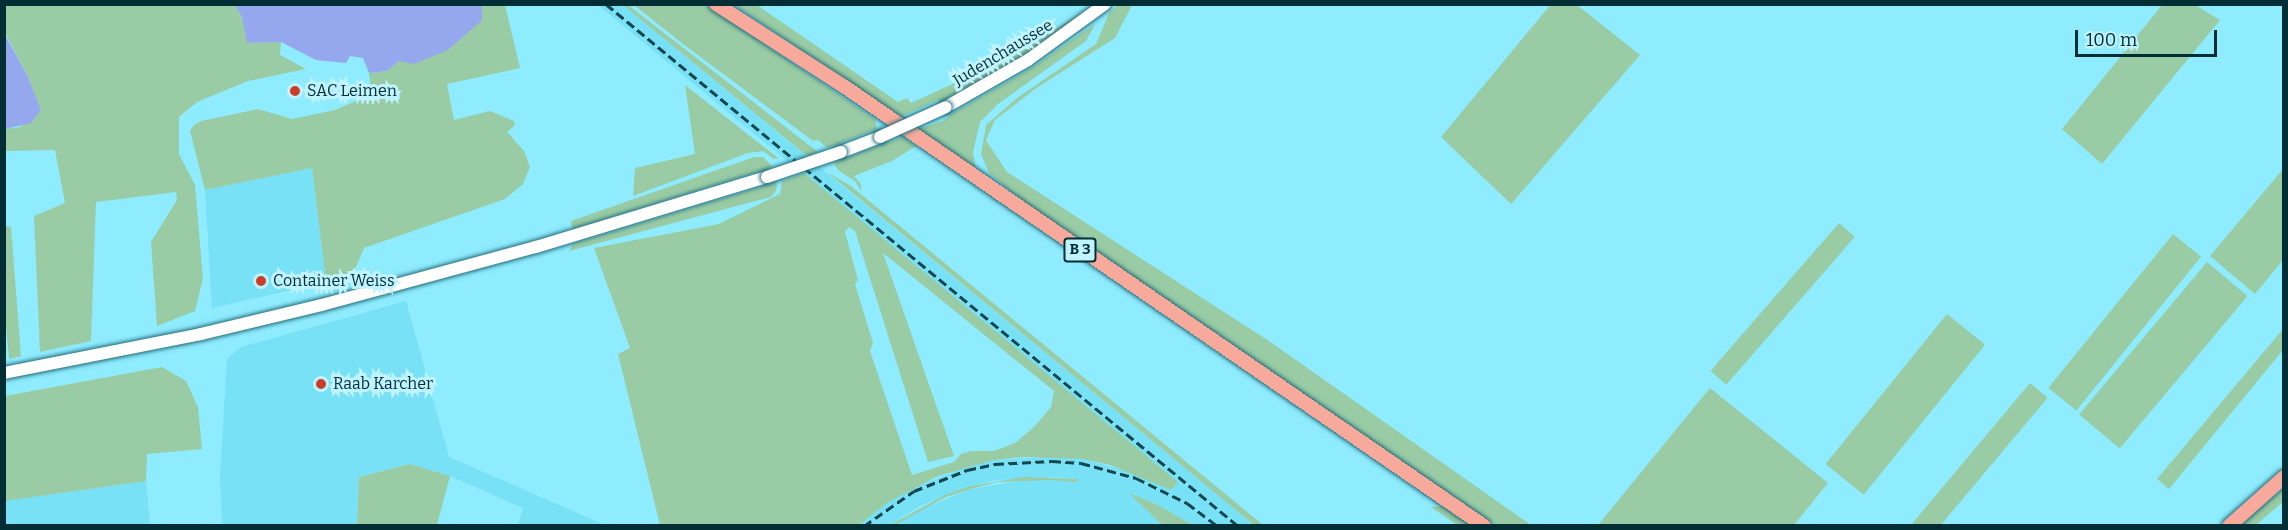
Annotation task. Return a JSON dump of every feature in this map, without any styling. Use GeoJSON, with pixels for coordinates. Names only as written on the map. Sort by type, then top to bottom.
{"type":"FeatureCollection","features":[{"type":"Feature","properties":{"kind":"main road","name":"B 3"},"geometry":{"type":"LineString","coordinates":[[716,4],[845,87],[1484,525]]}},
{"type":"Feature","properties":{"kind":"main road","name":"Judenchaussee"},"geometry":{"type":"LineString","coordinates":[[4,373],[156,343],[322,304],[502,256],[766,177],[841,152],[945,107],[1028,60],[1105,4]]}},
{"type":"Feature","properties":{"kind":"main road"},"geometry":{"type":"LineString","coordinates":[[2229,525],[2283,477]]}},
{"type":"Feature","properties":{"kind":"shaded area"},"geometry":{"type":"Polygon","coordinates":[[[235,5],[482,5],[482,20],[448,50],[414,64],[399,61],[387,71],[369,73],[363,58],[350,56],[346,63],[316,60],[281,42],[247,43],[242,17],[235,5]]]}},
{"type":"Feature","properties":{"kind":"shaded area"},"geometry":{"type":"Polygon","coordinates":[[[598,5],[623,5],[1254,525],[1193,525],[1154,503],[1131,494],[1162,525],[895,525],[922,509],[971,489],[1024,480],[1078,479],[1051,477],[997,480],[971,486],[920,506],[890,525],[859,525],[887,503],[912,488],[966,467],[994,460],[1052,457],[1082,459],[1138,474],[1171,490],[1177,482],[598,5]]]}},
{"type":"Feature","properties":{"kind":"shaded area"},"geometry":{"type":"Polygon","coordinates":[[[4,33],[28,77],[41,110],[31,123],[5,129],[4,33]]]}},
{"type":"Feature","properties":{"kind":"shaded area"},"geometry":{"type":"Polygon","coordinates":[[[312,168],[326,282],[212,308],[205,190],[312,168]]]}},
{"type":"Feature","properties":{"kind":"shaded area"},"geometry":{"type":"Polygon","coordinates":[[[406,301],[449,457],[605,525],[518,525],[523,508],[450,476],[410,464],[359,477],[357,525],[222,526],[220,476],[227,359],[241,347],[406,301]]]}},
{"type":"Feature","properties":{"kind":"shaded area"},"geometry":{"type":"Polygon","coordinates":[[[146,481],[150,525],[5,525],[4,501],[146,481]]]}},
{"type":"Feature","properties":{"kind":"green space"},"geometry":{"type":"Polygon","coordinates":[[[1551,4],[1577,5],[1640,55],[1511,204],[1441,137],[1551,4]]]}},
{"type":"Feature","properties":{"kind":"green space"},"geometry":{"type":"Polygon","coordinates":[[[4,5],[235,5],[242,17],[248,43],[281,42],[280,55],[306,69],[248,81],[197,102],[179,117],[179,154],[195,185],[203,278],[195,311],[157,326],[151,242],[177,200],[176,192],[96,202],[91,341],[40,352],[34,216],[65,203],[55,150],[5,151],[5,129],[20,127],[41,110],[28,77],[5,33],[4,5]]]}},
{"type":"Feature","properties":{"kind":"green space"},"geometry":{"type":"Polygon","coordinates":[[[482,5],[505,5],[520,68],[447,84],[454,120],[490,111],[514,121],[515,125],[507,132],[524,151],[530,167],[523,184],[505,199],[364,248],[352,277],[326,282],[312,168],[205,190],[190,131],[194,125],[201,121],[258,109],[292,119],[335,110],[372,94],[369,73],[387,71],[399,61],[481,20],[482,5]]]}},
{"type":"Feature","properties":{"kind":"green space"},"geometry":{"type":"Polygon","coordinates":[[[623,5],[628,5],[818,152],[807,156],[623,5]]]}},
{"type":"Feature","properties":{"kind":"green space"},"geometry":{"type":"Polygon","coordinates":[[[634,5],[706,5],[875,119],[877,129],[827,148],[818,140],[813,141],[634,5]]]}},
{"type":"Feature","properties":{"kind":"green space"},"geometry":{"type":"Polygon","coordinates":[[[735,5],[757,5],[898,102],[907,98],[911,103],[1007,59],[1094,5],[1100,5],[1048,41],[985,79],[940,102],[938,100],[900,117],[735,5]]]}},
{"type":"Feature","properties":{"kind":"green space"},"geometry":{"type":"Polygon","coordinates":[[[1118,5],[1132,5],[1115,38],[1035,89],[995,120],[986,140],[1007,172],[1269,341],[1531,525],[1495,525],[1038,213],[989,173],[981,154],[986,125],[1017,98],[1096,44],[1109,13],[1118,5]]]}},
{"type":"Feature","properties":{"kind":"green space"},"geometry":{"type":"Polygon","coordinates":[[[2162,5],[2195,5],[2220,20],[2102,164],[2062,129],[2162,5]]]}},
{"type":"Feature","properties":{"kind":"green space"},"geometry":{"type":"Polygon","coordinates":[[[1095,24],[1086,41],[998,104],[980,122],[973,152],[976,169],[918,129],[943,121],[1033,67],[1095,24]]]}},
{"type":"Feature","properties":{"kind":"green space"},"geometry":{"type":"Polygon","coordinates":[[[685,85],[778,158],[774,159],[763,151],[748,153],[633,196],[635,168],[695,154],[685,85]]]}},
{"type":"Feature","properties":{"kind":"green space"},"geometry":{"type":"Polygon","coordinates":[[[902,137],[916,146],[892,161],[854,176],[861,184],[861,191],[855,181],[839,171],[833,163],[902,137]]]}},
{"type":"Feature","properties":{"kind":"green space"},"geometry":{"type":"Polygon","coordinates":[[[754,157],[763,157],[773,167],[572,229],[571,221],[754,157]]]}},
{"type":"Feature","properties":{"kind":"green space"},"geometry":{"type":"Polygon","coordinates":[[[2283,169],[2283,260],[2255,294],[2210,256],[2283,169]]]}},
{"type":"Feature","properties":{"kind":"green space"},"geometry":{"type":"Polygon","coordinates":[[[827,172],[851,186],[1263,525],[1254,525],[827,172]]]}},
{"type":"Feature","properties":{"kind":"green space"},"geometry":{"type":"Polygon","coordinates":[[[804,173],[1178,482],[1171,490],[1110,465],[1082,459],[1024,457],[994,460],[938,476],[887,503],[859,525],[660,525],[618,354],[630,348],[594,248],[719,224],[780,194],[782,181],[804,173]],[[849,227],[845,232],[858,280],[855,284],[873,343],[870,351],[912,475],[954,462],[961,454],[971,451],[994,451],[1015,443],[1035,426],[1051,407],[1054,391],[883,253],[954,456],[928,462],[855,231],[849,227]]]}},
{"type":"Feature","properties":{"kind":"green space"},"geometry":{"type":"Polygon","coordinates":[[[777,182],[776,191],[771,197],[569,251],[573,244],[777,182]]]}},
{"type":"Feature","properties":{"kind":"green space"},"geometry":{"type":"Polygon","coordinates":[[[1839,223],[1855,237],[1726,385],[1710,371],[1839,223]]]}},
{"type":"Feature","properties":{"kind":"green space"},"geometry":{"type":"Polygon","coordinates":[[[4,226],[11,227],[21,356],[9,359],[4,304],[4,226]]]}},
{"type":"Feature","properties":{"kind":"green space"},"geometry":{"type":"Polygon","coordinates":[[[2173,234],[2201,257],[2076,411],[2048,388],[2173,234]]]}},
{"type":"Feature","properties":{"kind":"green space"},"geometry":{"type":"Polygon","coordinates":[[[2207,262],[2248,296],[2120,449],[2079,414],[2207,262]]]}},
{"type":"Feature","properties":{"kind":"green space"},"geometry":{"type":"Polygon","coordinates":[[[1947,314],[1985,345],[1864,495],[1826,464],[1947,314]]]}},
{"type":"Feature","properties":{"kind":"green space"},"geometry":{"type":"Polygon","coordinates":[[[2283,329],[2283,350],[2169,489],[2157,479],[2283,329]]]}},
{"type":"Feature","properties":{"kind":"green space"},"geometry":{"type":"Polygon","coordinates":[[[162,367],[186,381],[198,407],[202,449],[147,454],[146,481],[5,501],[5,396],[162,367]]]}},
{"type":"Feature","properties":{"kind":"green space"},"geometry":{"type":"Polygon","coordinates":[[[2030,383],[2048,398],[1940,526],[1916,526],[1912,523],[2030,383]]]}},
{"type":"Feature","properties":{"kind":"green space"},"geometry":{"type":"Polygon","coordinates":[[[1710,388],[1828,483],[1794,525],[1598,525],[1710,388]]]}},
{"type":"Feature","properties":{"kind":"green space"},"geometry":{"type":"Polygon","coordinates":[[[410,464],[450,476],[437,525],[357,525],[359,477],[410,464]]]}},
{"type":"Feature","properties":{"kind":"green space"},"geometry":{"type":"Polygon","coordinates":[[[1024,477],[1078,479],[1077,482],[1050,480],[997,482],[946,497],[895,525],[890,525],[945,495],[971,486],[1024,477]]]}},
{"type":"Feature","properties":{"kind":"green space"},"geometry":{"type":"Polygon","coordinates":[[[2283,489],[2283,502],[2256,525],[2240,525],[2283,489]]]}},
{"type":"Feature","properties":{"kind":"green space"},"geometry":{"type":"Polygon","coordinates":[[[1129,493],[1154,503],[1193,525],[1162,525],[1129,493]]]}},
{"type":"Feature","properties":{"kind":"green space"},"geometry":{"type":"Polygon","coordinates":[[[1443,506],[1471,525],[1457,525],[1431,507],[1443,506]]]}},
{"type":"Feature","properties":{"kind":"railway"},"geometry":{"type":"LineString","coordinates":[[606,4],[1238,526]]}},
{"type":"Feature","properties":{"kind":"railway"},"geometry":{"type":"LineString","coordinates":[[864,526],[914,491],[967,470],[995,464],[1052,461],[1081,463],[1136,478],[1187,503],[1217,526]]}},
{"type":"Feature","properties":{"kind":"place","name":"SAC Leimen"},"geometry":{"type":"Point","coordinates":[295,91]}},
{"type":"Feature","properties":{"kind":"place","name":"Container Weiss"},"geometry":{"type":"Point","coordinates":[261,281]}},
{"type":"Feature","properties":{"kind":"place","name":"Raab Karcher"},"geometry":{"type":"Point","coordinates":[321,384]}}]}
